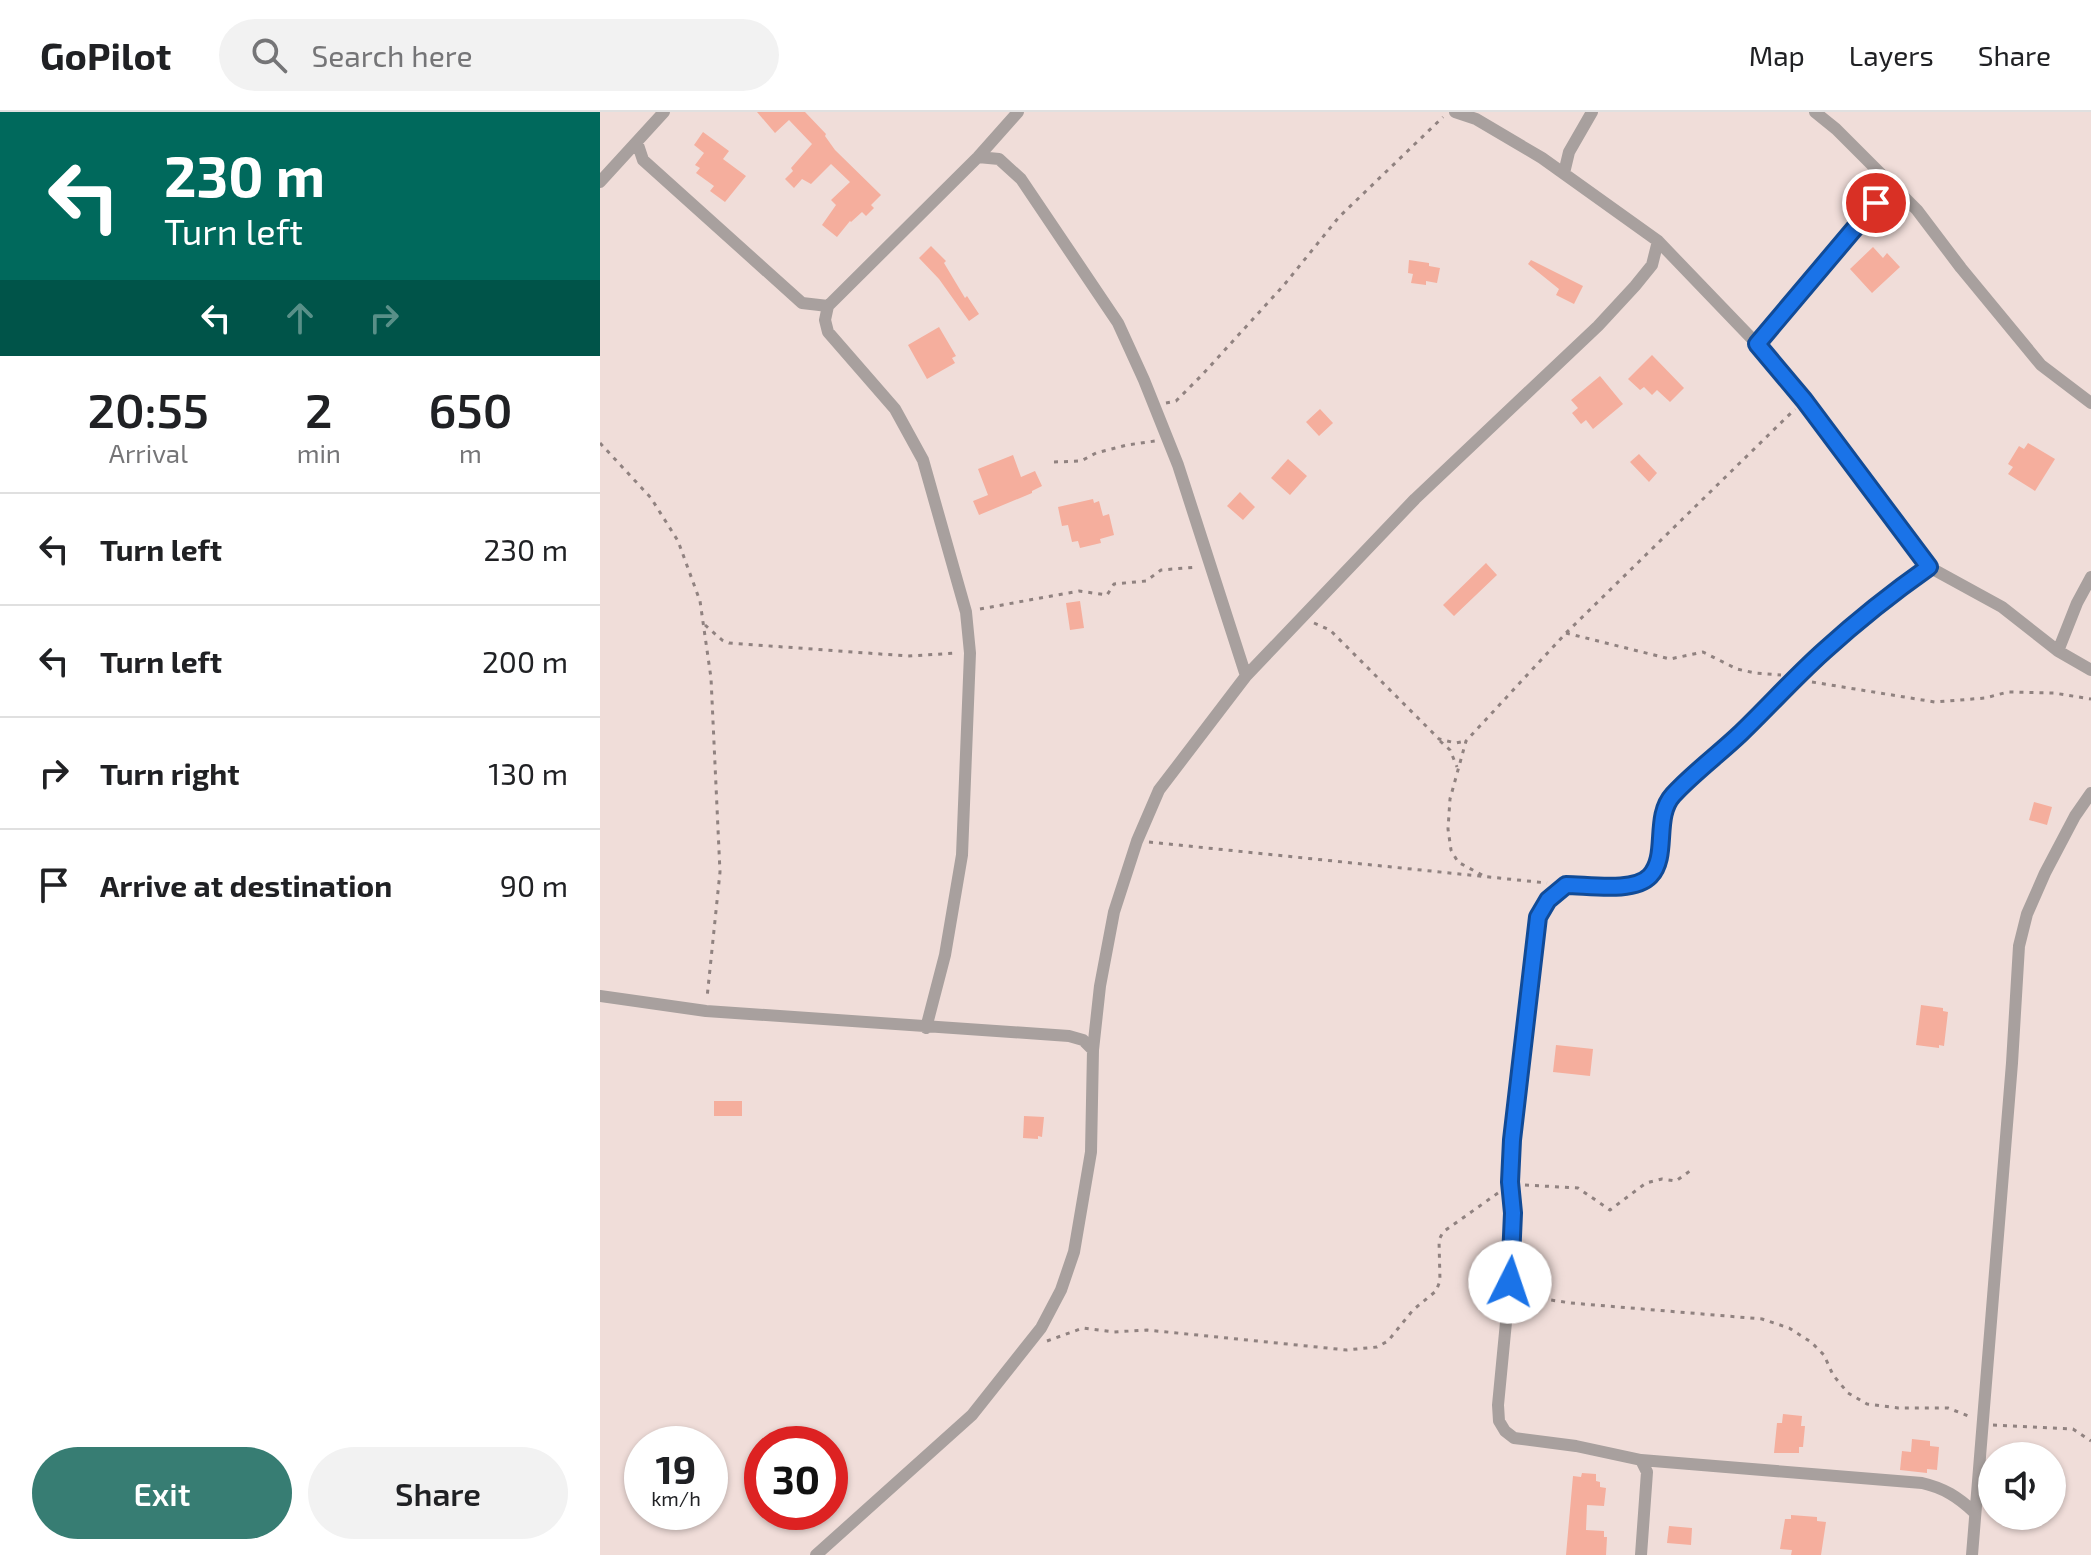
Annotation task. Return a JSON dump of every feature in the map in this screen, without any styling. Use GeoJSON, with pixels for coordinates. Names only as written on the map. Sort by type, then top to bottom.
{"type":"FeatureCollection","features":[{"type":"Feature","properties":{"kind":"street"},"geometry":{"type":"LineString","coordinates":[[600,182],[664,112]]}},
{"type":"Feature","properties":{"kind":"street"},"geometry":{"type":"LineString","coordinates":[[926,1028],[945,955],[962,855],[970,653],[966,612],[923,460],[895,409],[828,332],[825,320],[828,306],[978,157],[1018,112]]}},
{"type":"Feature","properties":{"kind":"street"},"geometry":{"type":"LineString","coordinates":[[1455,112],[1476,119],[1542,158],[1658,241],[1757,344],[1804,400],[1929,567],[2002,607],[2058,651],[2091,670]]}},
{"type":"Feature","properties":{"kind":"street"},"geometry":{"type":"LineString","coordinates":[[1564,173],[1569,152],[1592,112]]}},
{"type":"Feature","properties":{"kind":"street"},"geometry":{"type":"LineString","coordinates":[[1815,112],[1917,210],[2041,365],[2091,403]]}},
{"type":"Feature","properties":{"kind":"street"},"geometry":{"type":"LineString","coordinates":[[999,133],[999,159]]}},
{"type":"Feature","properties":{"kind":"street"},"geometry":{"type":"LineString","coordinates":[[637,142],[643,160],[772,278],[802,303],[828,306]]}},
{"type":"Feature","properties":{"kind":"street"},"geometry":{"type":"LineString","coordinates":[[1542,158],[1569,152]]}},
{"type":"Feature","properties":{"kind":"street"},"geometry":{"type":"LineString","coordinates":[[978,157],[999,159],[1021,179],[1118,323],[1167,438],[1246,676]]}},
{"type":"Feature","properties":{"kind":"street"},"geometry":{"type":"LineString","coordinates":[[1757,344],[1868,209],[1899,192]]}},
{"type":"Feature","properties":{"kind":"street"},"geometry":{"type":"LineString","coordinates":[[816,1555],[972,1415],[1041,1328],[1061,1290],[1074,1252],[1091,1152],[1093,1050],[1100,986],[1114,912],[1137,841],[1159,790],[1246,676],[1415,499],[1598,326],[1652,265],[1658,241]]}},
{"type":"Feature","properties":{"kind":"street"},"geometry":{"type":"LineString","coordinates":[[1652,265],[1680,261]]}},
{"type":"Feature","properties":{"kind":"street"},"geometry":{"type":"LineString","coordinates":[[1929,567],[1887,596],[1822,653],[1671,797],[1665,809],[1657,862],[1651,875],[1642,882],[1623,887],[1566,885],[1548,900],[1538,917],[1512,1140],[1510,1282],[1498,1405],[1499,1421],[1514,1438],[1576,1446],[1641,1460],[1922,1483],[1959,1498],[1974,1512]]}},
{"type":"Feature","properties":{"kind":"street"},"geometry":{"type":"LineString","coordinates":[[2058,651],[2091,577]]}},
{"type":"Feature","properties":{"kind":"street"},"geometry":{"type":"LineString","coordinates":[[1972,1555],[2019,946],[2027,914],[2045,873],[2075,816],[2091,793]]}},
{"type":"Feature","properties":{"kind":"street"},"geometry":{"type":"LineString","coordinates":[[600,996],[706,1011],[1069,1036],[1083,1040],[1093,1050]]}},
{"type":"Feature","properties":{"kind":"street"},"geometry":{"type":"LineString","coordinates":[[1641,1460],[1647,1472],[1641,1555]]}},
{"type":"Feature","properties":{"kind":"path"},"geometry":{"type":"LineString","coordinates":[[1153,404],[1176,401],[1284,285],[1339,217],[1449,112]]}},
{"type":"Feature","properties":{"kind":"path"},"geometry":{"type":"LineString","coordinates":[[1482,875],[1458,862],[1451,850],[1448,829],[1450,799],[1466,741],[1566,633],[1804,400]]}},
{"type":"Feature","properties":{"kind":"path"},"geometry":{"type":"LineString","coordinates":[[1054,462],[1081,461],[1096,453],[1167,438]]}},
{"type":"Feature","properties":{"kind":"path"},"geometry":{"type":"LineString","coordinates":[[600,443],[651,498],[678,541],[700,601],[711,678],[720,872],[706,1011]]}},
{"type":"Feature","properties":{"kind":"path"},"geometry":{"type":"LineString","coordinates":[[966,612],[1079,591],[1107,595],[1114,584],[1146,581],[1161,570],[1210,566]]}},
{"type":"Feature","properties":{"kind":"path"},"geometry":{"type":"LineString","coordinates":[[1300,621],[1319,623],[1330,630],[1450,750],[1457,767]]}},
{"type":"Feature","properties":{"kind":"path"},"geometry":{"type":"LineString","coordinates":[[703,622],[714,634],[729,643],[908,656],[970,653]]}},
{"type":"Feature","properties":{"kind":"path"},"geometry":{"type":"LineString","coordinates":[[1566,633],[1670,659],[1703,652],[1737,669],[1935,702],[1985,698],[2008,692],[2054,693],[2091,699]]}},
{"type":"Feature","properties":{"kind":"path"},"geometry":{"type":"LineString","coordinates":[[1439,739],[1456,743],[1466,741]]}},
{"type":"Feature","properties":{"kind":"path"},"geometry":{"type":"LineString","coordinates":[[1137,841],[1566,885]]}},
{"type":"Feature","properties":{"kind":"path"},"geometry":{"type":"LineString","coordinates":[[1045,1342],[1083,1328],[1114,1332],[1147,1330],[1347,1350],[1377,1347],[1388,1341],[1413,1310],[1436,1291],[1440,1281],[1439,1240],[1443,1232],[1510,1182],[1537,1188],[1578,1188],[1610,1210],[1646,1183],[1662,1179],[1676,1181],[1694,1168]]}},
{"type":"Feature","properties":{"kind":"path"},"geometry":{"type":"LineString","coordinates":[[1510,1282],[1537,1298],[1571,1303],[1762,1319],[1789,1328],[1811,1342],[1824,1355],[1833,1375],[1848,1393],[1867,1404],[1898,1408],[1948,1408],[2001,1427],[2073,1429],[2091,1441]]}},
{"type":"Feature","properties":{"kind":"building"},"geometry":{"type":"Polygon","coordinates":[[[757,112],[805,112],[826,134],[835,150],[881,195],[871,205],[874,208],[866,216],[862,212],[850,221],[837,237],[822,225],[836,205],[831,200],[850,182],[831,164],[811,184],[802,179],[794,188],[785,179],[812,144],[789,120],[775,133],[757,112]]]}},
{"type":"Feature","properties":{"kind":"building"},"geometry":{"type":"Polygon","coordinates":[[[703,132],[729,151],[723,159],[746,176],[725,202],[710,191],[714,186],[696,173],[700,168],[695,165],[704,153],[694,145],[703,132]]]}},
{"type":"Feature","properties":{"kind":"building"},"geometry":{"type":"Polygon","coordinates":[[[931,246],[946,261],[944,263],[965,298],[967,296],[979,314],[969,321],[939,279],[919,258],[931,246]]]}},
{"type":"Feature","properties":{"kind":"building"},"geometry":{"type":"Polygon","coordinates":[[[1873,247],[1883,258],[1887,253],[1900,267],[1872,293],[1850,269],[1873,247]]]}},
{"type":"Feature","properties":{"kind":"building"},"geometry":{"type":"Polygon","coordinates":[[[1409,260],[1440,268],[1437,283],[1411,283],[1413,274],[1408,273],[1409,260]]]}},
{"type":"Feature","properties":{"kind":"building"},"geometry":{"type":"Polygon","coordinates":[[[1531,260],[1583,286],[1574,304],[1556,295],[1559,289],[1528,264],[1531,260]]]}},
{"type":"Feature","properties":{"kind":"building"},"geometry":{"type":"Polygon","coordinates":[[[939,327],[956,356],[952,358],[955,363],[927,379],[908,345],[939,327]]]}},
{"type":"Feature","properties":{"kind":"building"},"geometry":{"type":"Polygon","coordinates":[[[1652,355],[1684,388],[1670,402],[1657,390],[1652,395],[1644,387],[1640,390],[1628,379],[1652,355]]]}},
{"type":"Feature","properties":{"kind":"building"},"geometry":{"type":"Polygon","coordinates":[[[1600,376],[1623,404],[1593,429],[1586,420],[1581,424],[1572,413],[1578,408],[1571,400],[1600,376]]]}},
{"type":"Feature","properties":{"kind":"building"},"geometry":{"type":"Polygon","coordinates":[[[1320,409],[1333,423],[1319,436],[1306,422],[1320,409]]]}},
{"type":"Feature","properties":{"kind":"building"},"geometry":{"type":"Polygon","coordinates":[[[2028,443],[2055,459],[2035,491],[2008,474],[2013,467],[2008,464],[2019,446],[2024,449],[2028,443]]]}},
{"type":"Feature","properties":{"kind":"building"},"geometry":{"type":"Polygon","coordinates":[[[1639,454],[1657,473],[1649,482],[1630,462],[1639,454]]]}},
{"type":"Feature","properties":{"kind":"building"},"geometry":{"type":"Polygon","coordinates":[[[1013,455],[1021,477],[1035,471],[1042,486],[979,515],[973,501],[988,495],[978,469],[1013,455]]]}},
{"type":"Feature","properties":{"kind":"building"},"geometry":{"type":"Polygon","coordinates":[[[1288,459],[1307,476],[1290,495],[1271,478],[1288,459]]]}},
{"type":"Feature","properties":{"kind":"building"},"geometry":{"type":"Polygon","coordinates":[[[1240,492],[1255,507],[1243,520],[1227,506],[1240,492]]]}},
{"type":"Feature","properties":{"kind":"building"},"geometry":{"type":"Polygon","coordinates":[[[1093,499],[1094,503],[1099,501],[1103,516],[1109,514],[1114,535],[1100,539],[1101,543],[1080,548],[1078,541],[1072,542],[1068,525],[1062,526],[1058,507],[1093,499]]]}},
{"type":"Feature","properties":{"kind":"building"},"geometry":{"type":"Polygon","coordinates":[[[1486,563],[1497,575],[1454,616],[1443,605],[1486,563]]]}},
{"type":"Feature","properties":{"kind":"building"},"geometry":{"type":"Polygon","coordinates":[[[1080,601],[1084,628],[1070,630],[1066,603],[1080,601]]]}},
{"type":"Feature","properties":{"kind":"building"},"geometry":{"type":"Polygon","coordinates":[[[2034,802],[2052,807],[2047,825],[2029,820],[2034,802]]]}},
{"type":"Feature","properties":{"kind":"building"},"geometry":{"type":"Polygon","coordinates":[[[1921,1005],[1943,1008],[1948,1012],[1944,1046],[1916,1045],[1921,1005]]]}},
{"type":"Feature","properties":{"kind":"building"},"geometry":{"type":"Polygon","coordinates":[[[1556,1045],[1593,1049],[1590,1076],[1553,1072],[1556,1045]]]}},
{"type":"Feature","properties":{"kind":"building"},"geometry":{"type":"Polygon","coordinates":[[[714,1101],[742,1101],[742,1116],[714,1116],[714,1101]]]}},
{"type":"Feature","properties":{"kind":"building"},"geometry":{"type":"Polygon","coordinates":[[[1024,1116],[1044,1117],[1042,1137],[1023,1138],[1024,1116]]]}},
{"type":"Feature","properties":{"kind":"building"},"geometry":{"type":"Polygon","coordinates":[[[1783,1414],[1802,1416],[1801,1426],[1805,1426],[1803,1447],[1799,1447],[1799,1453],[1774,1453],[1777,1423],[1782,1423],[1783,1414]]]}},
{"type":"Feature","properties":{"kind":"building"},"geometry":{"type":"Polygon","coordinates":[[[1912,1439],[1930,1441],[1930,1446],[1939,1447],[1937,1470],[1927,1469],[1927,1473],[1900,1470],[1902,1451],[1911,1452],[1912,1439]]]}},
{"type":"Feature","properties":{"kind":"building"},"geometry":{"type":"Polygon","coordinates":[[[1582,1473],[1596,1474],[1600,1487],[1606,1488],[1604,1506],[1587,1505],[1586,1530],[1604,1531],[1604,1537],[1607,1537],[1606,1555],[1566,1555],[1573,1476],[1581,1477],[1582,1473]]]}},
{"type":"Feature","properties":{"kind":"building"},"geometry":{"type":"Polygon","coordinates":[[[1791,1515],[1817,1517],[1817,1521],[1826,1522],[1821,1555],[1791,1555],[1792,1550],[1780,1549],[1785,1519],[1791,1519],[1791,1515]]]}},
{"type":"Feature","properties":{"kind":"building"},"geometry":{"type":"Polygon","coordinates":[[[1669,1526],[1692,1528],[1691,1545],[1667,1543],[1669,1526]]]}},
{"type":"Feature","properties":{"kind":"route"},"geometry":{"type":"LineString","coordinates":[[1510,1282],[1512,1140],[1538,917],[1548,900],[1566,885],[1623,887],[1642,882],[1651,875],[1657,862],[1665,809],[1671,797],[1822,653],[1887,596],[1929,567],[1804,400],[1757,344],[1876,203]]}}]}
